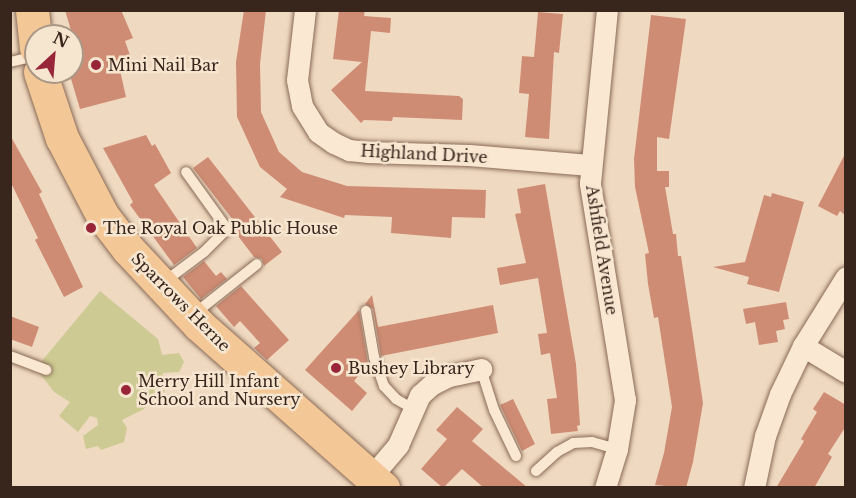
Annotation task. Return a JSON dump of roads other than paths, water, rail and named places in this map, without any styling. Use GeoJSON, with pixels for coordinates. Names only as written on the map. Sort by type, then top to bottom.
{"type":"FeatureCollection","features":[{"type":"Feature","properties":{"kind":"main road","name":"Sparrows Herne"},"geometry":{"type":"LineString","coordinates":[[44,84],[62,138],[102,215],[160,286],[191,317],[377,482]]}},
{"type":"Feature","properties":{"kind":"street","name":"Highland Drive"},"geometry":{"type":"LineString","coordinates":[[305,10],[297,80],[302,106],[318,132],[334,143],[349,150],[367,153],[469,155],[590,165]]}},
{"type":"Feature","properties":{"kind":"street","name":"Ashfield Avenue"},"geometry":{"type":"LineString","coordinates":[[605,488],[617,449],[626,400],[590,183],[607,10]]}},
{"type":"Feature","properties":{"kind":"street"},"geometry":{"type":"LineString","coordinates":[[754,488],[769,425],[780,394],[803,346],[846,277]]}},
{"type":"Feature","properties":{"kind":"street"},"geometry":{"type":"LineString","coordinates":[[803,346],[846,372]]}},
{"type":"Feature","properties":{"kind":"street"},"geometry":{"type":"LineString","coordinates":[[377,482],[398,445],[420,395],[431,385],[449,376],[481,369]]}},
{"type":"Feature","properties":{"kind":"lane"},"geometry":{"type":"LineString","coordinates":[[160,286],[204,252],[227,229],[186,172]]}},
{"type":"Feature","properties":{"kind":"lane"},"geometry":{"type":"LineString","coordinates":[[191,317],[257,264]]}},
{"type":"Feature","properties":{"kind":"lane"},"geometry":{"type":"LineString","coordinates":[[366,311],[374,357],[384,386],[396,399],[413,409]]}},
{"type":"Feature","properties":{"kind":"lane"},"geometry":{"type":"LineString","coordinates":[[10,356],[46,370]]}},
{"type":"Feature","properties":{"kind":"lane"},"geometry":{"type":"LineString","coordinates":[[481,369],[494,410],[516,456]]}},
{"type":"Feature","properties":{"kind":"lane"},"geometry":{"type":"LineString","coordinates":[[536,471],[556,452],[581,441],[617,449]]}},
{"type":"Feature","properties":{"kind":"place","name":"Mini Nail Bar"},"geometry":{"type":"Point","coordinates":[96,65]}},
{"type":"Feature","properties":{"kind":"place","name":"The Royal Oak Public House"},"geometry":{"type":"Point","coordinates":[91,228]}},
{"type":"Feature","properties":{"kind":"place","name":"Bushey Library"},"geometry":{"type":"Point","coordinates":[336,368]}},
{"type":"Feature","properties":{"kind":"place","name":"Merry Hill Infant School and Nursery"},"geometry":{"type":"Point","coordinates":[126,390]}}]}
